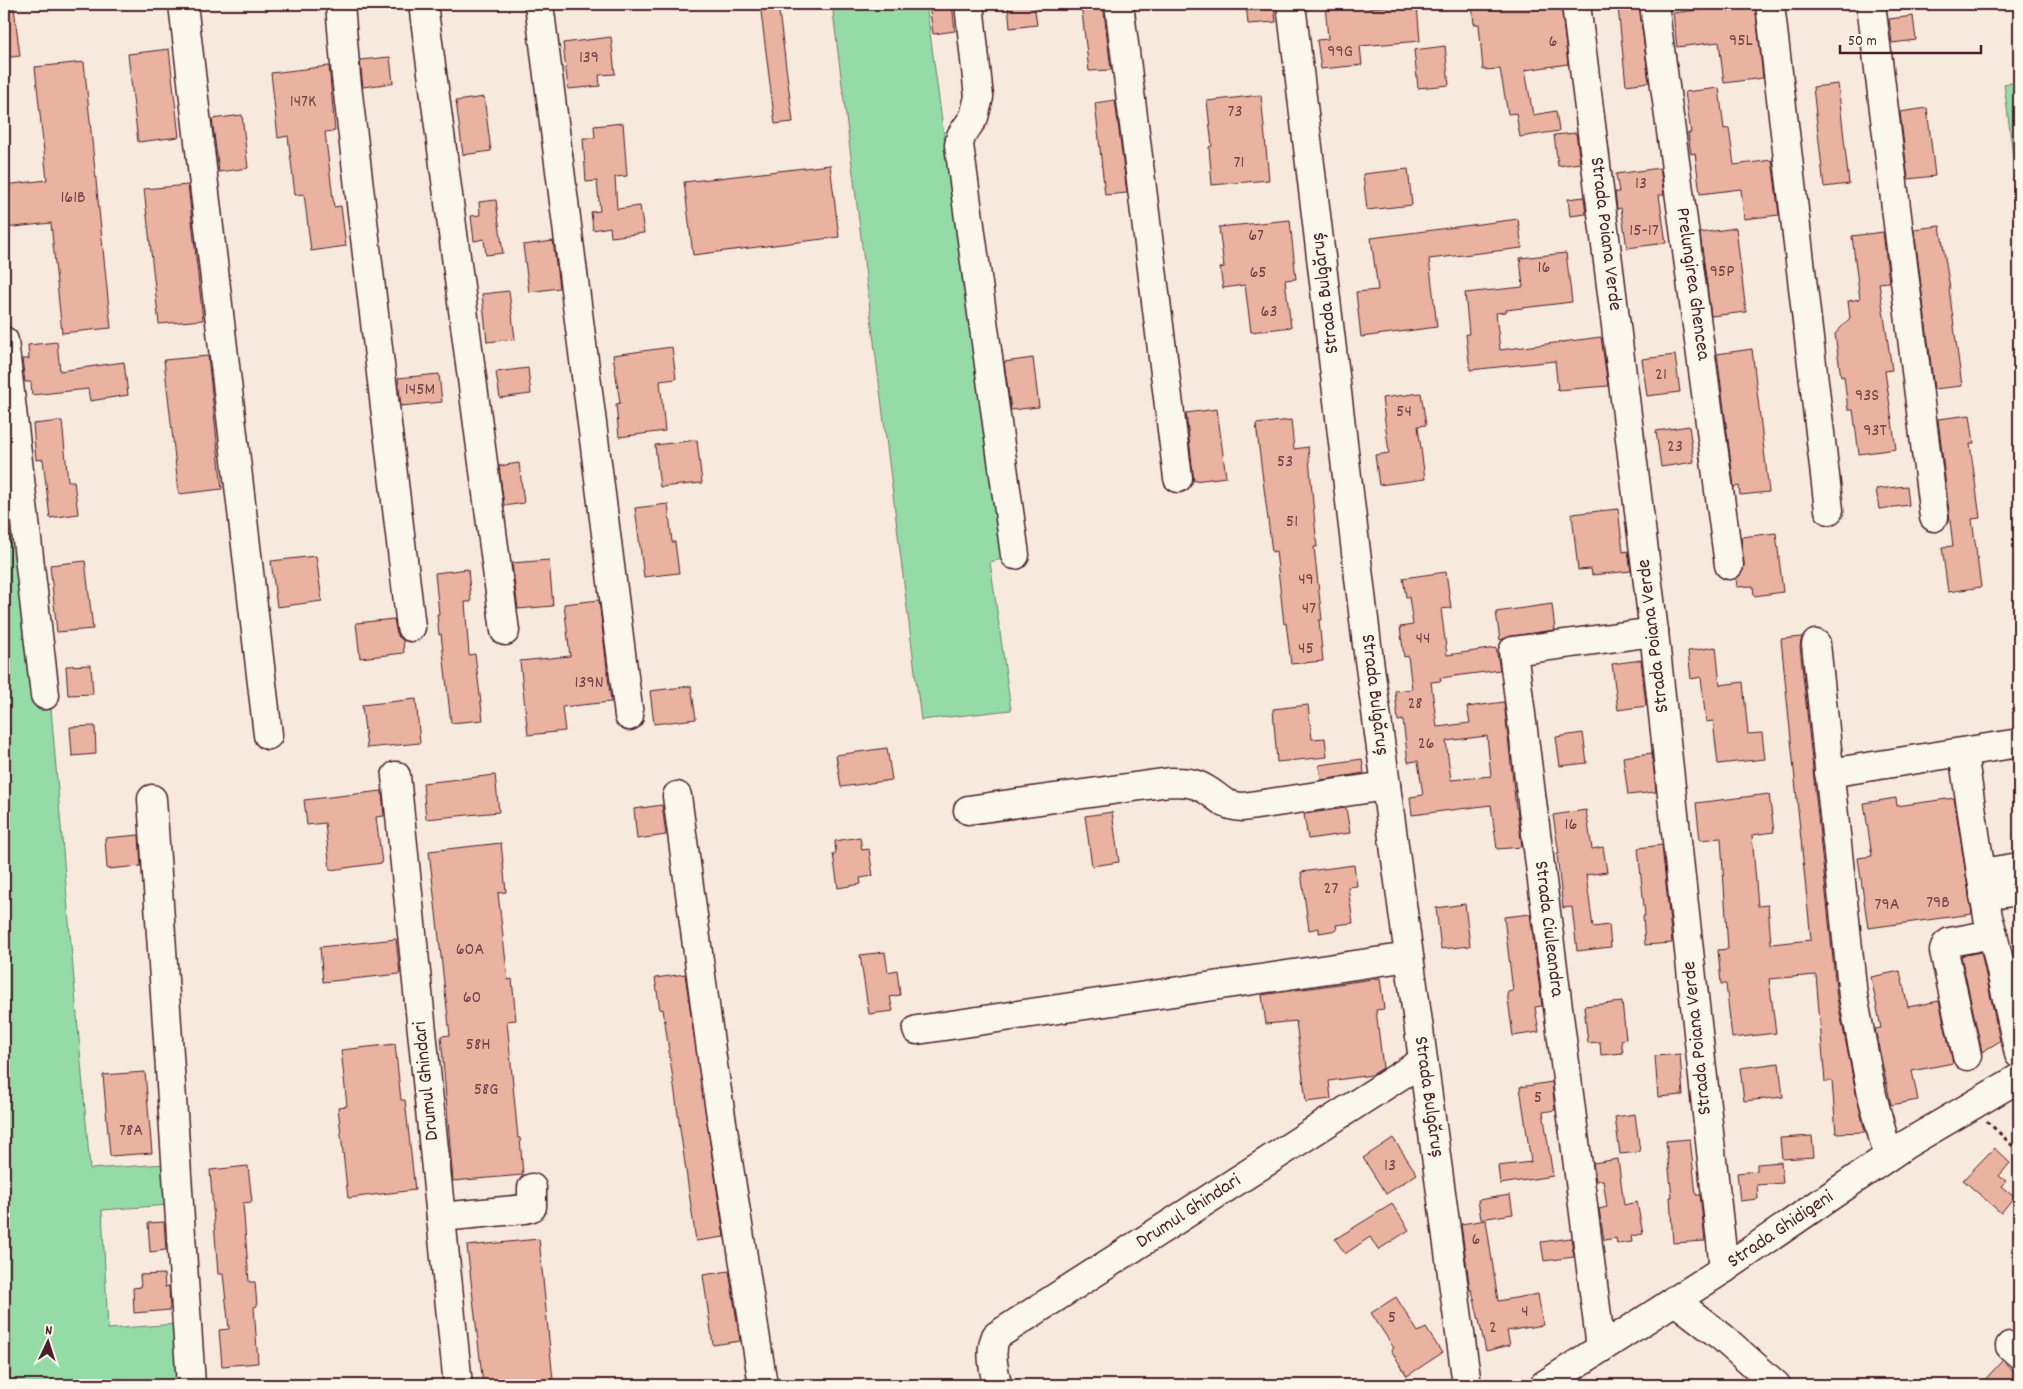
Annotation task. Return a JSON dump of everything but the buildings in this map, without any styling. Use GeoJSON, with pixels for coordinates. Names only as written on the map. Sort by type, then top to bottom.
{"type":"FeatureCollection","features":[{"type":"Feature","properties":{"kind":"street"},"geometry":{"type":"LineString","coordinates":[[183,4],[268,735]]}},
{"type":"Feature","properties":{"kind":"street"},"geometry":{"type":"LineString","coordinates":[[340,4],[346,77],[411,627]]}},
{"type":"Feature","properties":{"kind":"street"},"geometry":{"type":"LineString","coordinates":[[423,4],[505,631]]}},
{"type":"Feature","properties":{"kind":"street"},"geometry":{"type":"LineString","coordinates":[[539,4],[630,716]]}},
{"type":"Feature","properties":{"kind":"street"},"geometry":{"type":"LineString","coordinates":[[969,4],[979,97],[974,116],[961,136],[959,145],[1015,555]]}},
{"type":"Feature","properties":{"kind":"street"},"geometry":{"type":"LineString","coordinates":[[1119,4],[1178,478]]}},
{"type":"Feature","properties":{"kind":"street","name":"Strada Bulgăruș"},"geometry":{"type":"LineString","coordinates":[[1291,4],[1386,786],[1467,1385]]}},
{"type":"Feature","properties":{"kind":"street","name":"Strada Poiana Verde"},"geometry":{"type":"LineString","coordinates":[[1576,4],[1655,636],[1724,1269]]}},
{"type":"Feature","properties":{"kind":"street","name":"Prelungirea Ghencea"},"geometry":{"type":"LineString","coordinates":[[1654,4],[1729,565]]}},
{"type":"Feature","properties":{"kind":"street"},"geometry":{"type":"LineString","coordinates":[[1770,4],[1829,510]]}},
{"type":"Feature","properties":{"kind":"street"},"geometry":{"type":"LineString","coordinates":[[1871,4],[1934,517]]}},
{"type":"Feature","properties":{"kind":"street"},"geometry":{"type":"LineString","coordinates":[[4,341],[45,695]]}},
{"type":"Feature","properties":{"kind":"street","name":"Strada Ciuleandra"},"geometry":{"type":"LineString","coordinates":[[1601,1348],[1513,651],[1655,636]]}},
{"type":"Feature","properties":{"kind":"street"},"geometry":{"type":"LineString","coordinates":[[1816,644],[1853,996],[1872,1095],[1888,1156]]}},
{"type":"Feature","properties":{"kind":"street"},"geometry":{"type":"LineString","coordinates":[[1829,773],[2019,743]]}},
{"type":"Feature","properties":{"kind":"street"},"geometry":{"type":"LineString","coordinates":[[1963,753],[1983,885],[2019,1054]]}},
{"type":"Feature","properties":{"kind":"street","name":"Drumul Ghindari"},"geometry":{"type":"LineString","coordinates":[[396,776],[458,1385]]}},
{"type":"Feature","properties":{"kind":"street"},"geometry":{"type":"LineString","coordinates":[[968,810],[1170,782],[1191,783],[1203,788],[1219,801],[1230,806],[1243,808],[1386,786]]}},
{"type":"Feature","properties":{"kind":"street"},"geometry":{"type":"LineString","coordinates":[[677,796],[713,1065],[763,1385]]}},
{"type":"Feature","properties":{"kind":"street"},"geometry":{"type":"LineString","coordinates":[[152,799],[191,1385]]}},
{"type":"Feature","properties":{"kind":"street"},"geometry":{"type":"LineString","coordinates":[[1983,885],[2019,867]]}},
{"type":"Feature","properties":{"kind":"street"},"geometry":{"type":"LineString","coordinates":[[1983,885],[2019,890]]}},
{"type":"Feature","properties":{"kind":"street"},"geometry":{"type":"LineString","coordinates":[[1967,1056],[1944,951],[1946,945],[1950,942],[1993,934]]}},
{"type":"Feature","properties":{"kind":"street"},"geometry":{"type":"LineString","coordinates":[[917,1030],[1409,956]]}},
{"type":"Feature","properties":{"kind":"street","name":"Drumul Ghindari"},"geometry":{"type":"LineString","coordinates":[[997,1385],[992,1354],[996,1336],[1423,1061]]}},
{"type":"Feature","properties":{"kind":"street","name":"Strada Ghidigeni"},"geometry":{"type":"LineString","coordinates":[[1544,1385],[1724,1269],[1888,1156],[2019,1078]]}},
{"type":"Feature","properties":{"kind":"street"},"geometry":{"type":"LineString","coordinates":[[441,1216],[532,1207],[532,1188]]}},
{"type":"Feature","properties":{"kind":"street"},"geometry":{"type":"LineString","coordinates":[[1674,1300],[1722,1337],[1776,1385]]}},
{"type":"Feature","properties":{"kind":"path"},"geometry":{"type":"LineString","coordinates":[[1973,1107],[2019,1152]]}},
{"type":"Feature","properties":{"kind":"green space"},"geometry":{"type":"Polygon","coordinates":[[[832,4],[926,4],[1002,559],[990,562],[1011,710],[921,720],[832,4]]]}},
{"type":"Feature","properties":{"kind":"green space"},"geometry":{"type":"Polygon","coordinates":[[[2019,82],[2019,204],[2004,84],[2019,82]]]}},
{"type":"Feature","properties":{"kind":"green space"},"geometry":{"type":"Polygon","coordinates":[[[4,418],[38,710],[51,709],[90,1169],[166,1164],[169,1205],[102,1210],[108,1329],[176,1324],[180,1385],[4,1385],[4,418]]]}}]}
